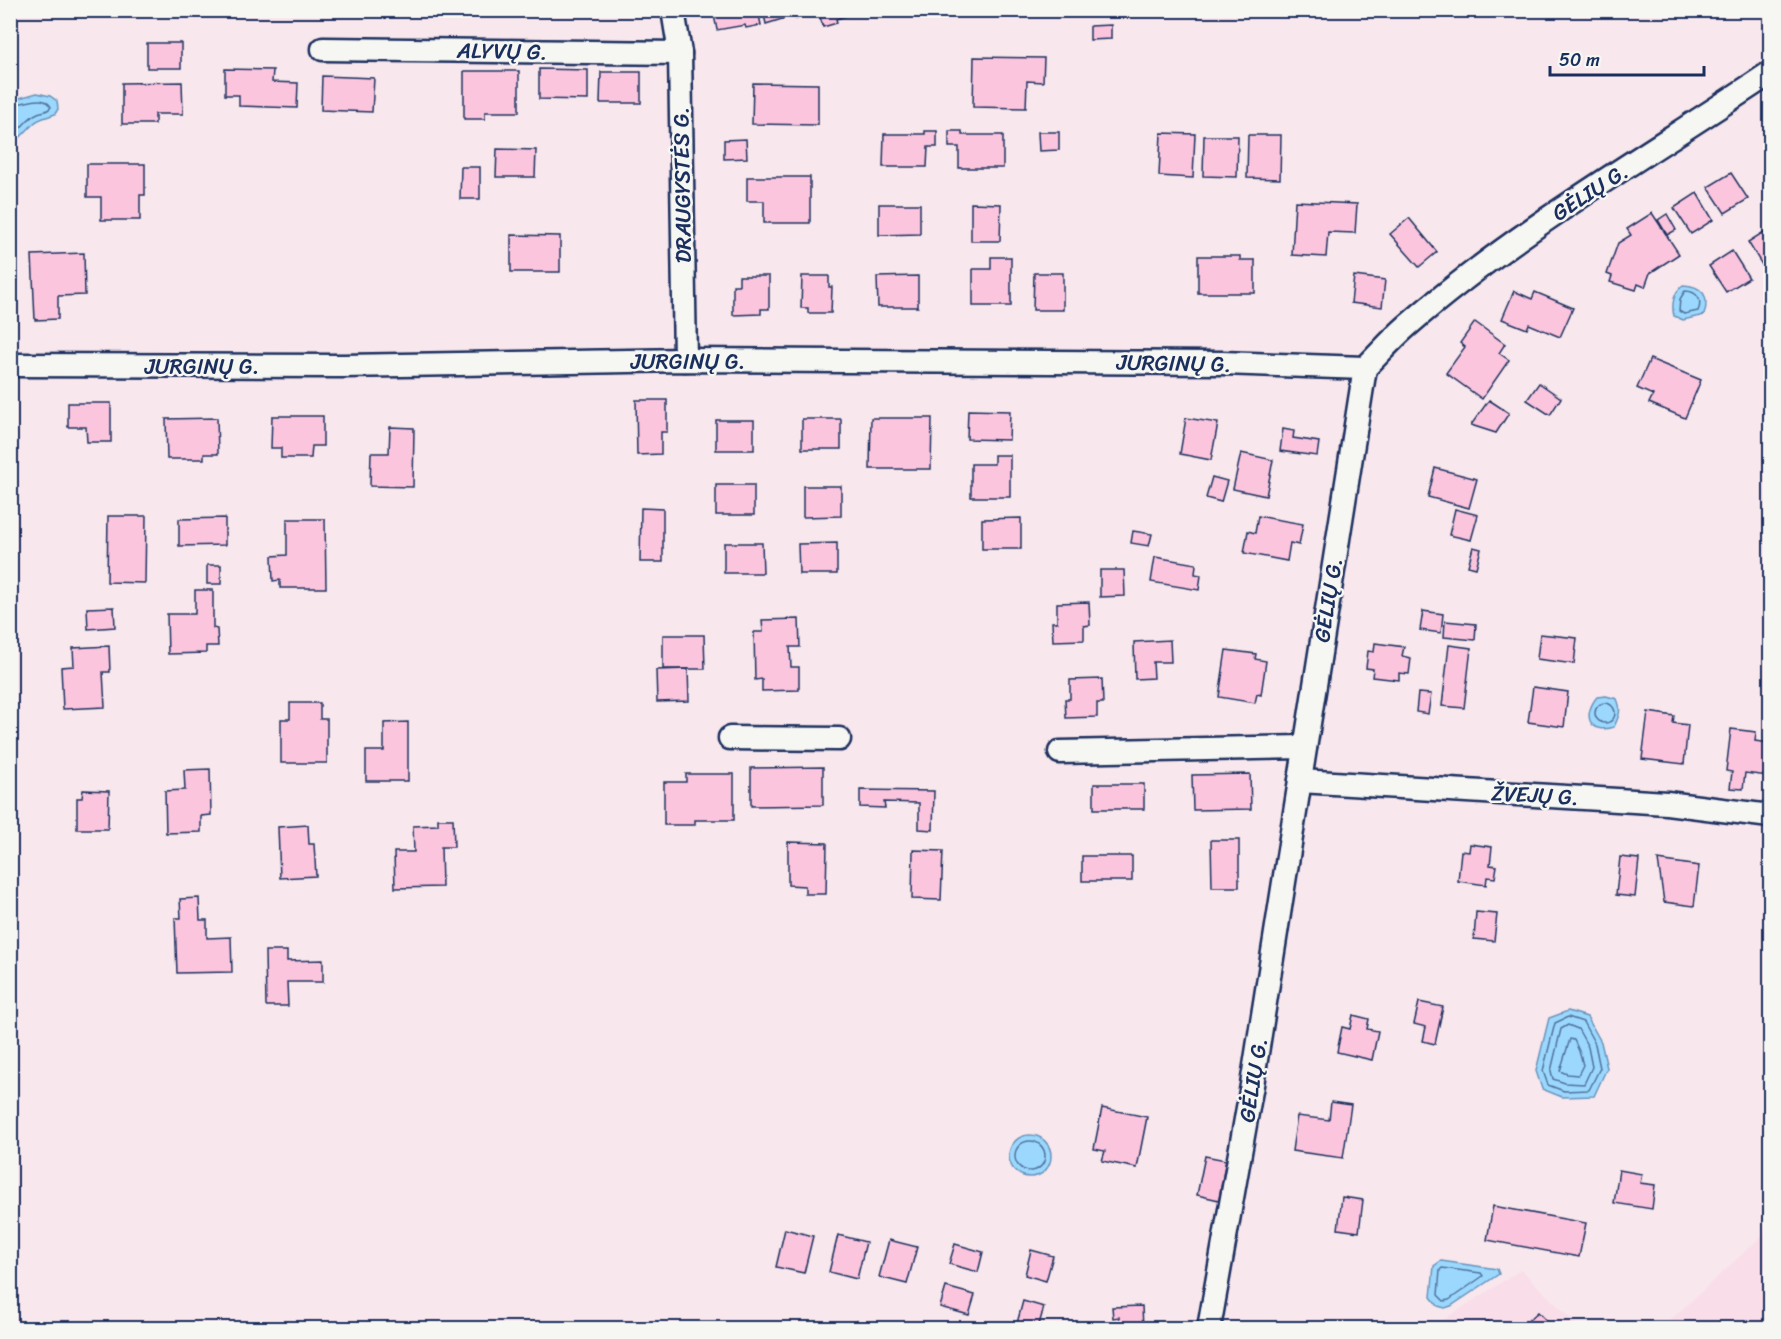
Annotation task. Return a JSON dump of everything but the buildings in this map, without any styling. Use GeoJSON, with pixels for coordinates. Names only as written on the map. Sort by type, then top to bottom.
{"type":"FeatureCollection","features":[{"type":"Feature","properties":{"kind":"street","name":"DRAUGYSTĖS G."},"geometry":{"type":"LineString","coordinates":[[673,10],[680,53],[685,360]]}},
{"type":"Feature","properties":{"kind":"street","name":"ALYVŲ G."},"geometry":{"type":"LineString","coordinates":[[323,49],[680,53]]}},
{"type":"Feature","properties":{"kind":"street","name":"GĖLIŲ G."},"geometry":{"type":"LineString","coordinates":[[1209,1329],[1252,1085],[1365,368],[1405,327],[1467,277],[1537,226],[1770,73]]}},
{"type":"Feature","properties":{"kind":"street","name":"JURGINŲ G."},"geometry":{"type":"LineString","coordinates":[[10,365],[343,366],[685,360],[1211,363],[1365,368]]}},
{"type":"Feature","properties":{"kind":"street"},"geometry":{"type":"LineString","coordinates":[[730,738],[839,739]]}},
{"type":"Feature","properties":{"kind":"street"},"geometry":{"type":"LineString","coordinates":[[1060,752],[1305,747]]}},
{"type":"Feature","properties":{"kind":"street","name":"ŽVEJŲ G."},"geometry":{"type":"LineString","coordinates":[[1300,781],[1666,803],[1770,816]]}},
{"type":"Feature","properties":{"kind":"shaded area"},"geometry":{"type":"Polygon","coordinates":[[[1770,1229],[1770,1328],[1662,1328],[1770,1229]]]}},
{"type":"Feature","properties":{"kind":"shaded area"},"geometry":{"type":"Polygon","coordinates":[[[1521,1270],[1580,1328],[1431,1328],[1521,1270]]]}},
{"type":"Feature","properties":{"kind":"water"},"geometry":{"type":"Polygon","coordinates":[[[37,93],[50,96],[57,101],[58,109],[55,114],[35,122],[11,142],[11,98],[16,99],[37,93]]]}},
{"type":"Feature","properties":{"kind":"water"},"geometry":{"type":"Polygon","coordinates":[[[1683,285],[1696,287],[1703,293],[1706,302],[1704,315],[1683,320],[1674,316],[1674,299],[1677,291],[1683,285]]]}},
{"type":"Feature","properties":{"kind":"water"},"geometry":{"type":"Polygon","coordinates":[[[1606,696],[1617,699],[1619,713],[1614,727],[1605,729],[1594,726],[1589,717],[1592,704],[1597,697],[1606,696]]]}},
{"type":"Feature","properties":{"kind":"water"},"geometry":{"type":"Polygon","coordinates":[[[1568,1011],[1587,1017],[1601,1042],[1607,1068],[1594,1096],[1562,1097],[1542,1089],[1536,1071],[1549,1018],[1568,1011]]]}},
{"type":"Feature","properties":{"kind":"water"},"geometry":{"type":"Polygon","coordinates":[[[1030,1135],[1045,1141],[1051,1156],[1045,1171],[1030,1177],[1015,1171],[1009,1156],[1015,1141],[1030,1135]]]}},
{"type":"Feature","properties":{"kind":"water"},"geometry":{"type":"Polygon","coordinates":[[[1441,1261],[1497,1269],[1499,1274],[1445,1308],[1438,1306],[1431,1297],[1434,1266],[1441,1261]]]}}]}
